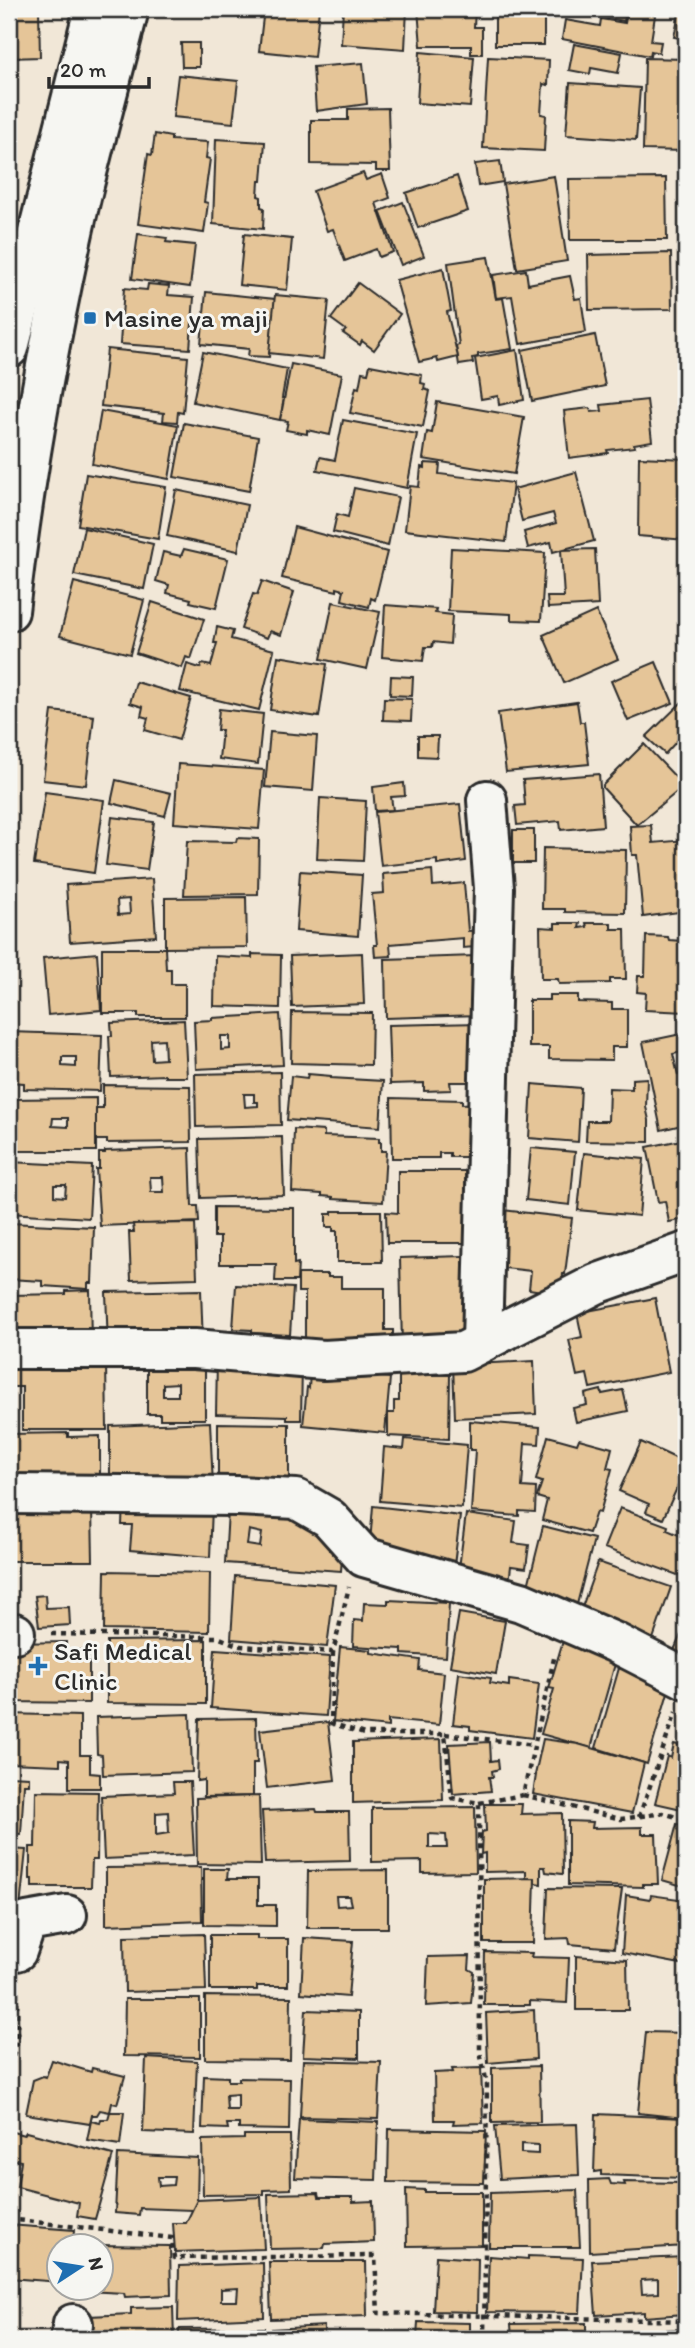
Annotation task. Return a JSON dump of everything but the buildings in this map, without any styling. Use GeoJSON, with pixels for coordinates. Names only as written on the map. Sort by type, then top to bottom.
{"type":"FeatureCollection","features":[{"type":"Feature","properties":{"kind":"street"},"geometry":{"type":"LineString","coordinates":[[9,348],[94,9]]}},
{"type":"Feature","properties":{"kind":"street"},"geometry":{"type":"LineString","coordinates":[[9,611],[16,546],[77,213],[129,9]]}},
{"type":"Feature","properties":{"kind":"street"},"geometry":{"type":"LineString","coordinates":[[482,1342],[494,888],[487,800]]}},
{"type":"Feature","properties":{"kind":"street"},"geometry":{"type":"LineString","coordinates":[[9,1349],[194,1349],[324,1360],[463,1352],[596,1284],[686,1252]]}},
{"type":"Feature","properties":{"kind":"street"},"geometry":{"type":"LineString","coordinates":[[9,1494],[296,1499],[329,1518],[364,1558],[521,1602],[563,1619],[614,1642],[682,1694]]}},
{"type":"Feature","properties":{"kind":"street"},"geometry":{"type":"LineString","coordinates":[[13,1950],[27,1922],[67,1915]]}},
{"type":"Feature","properties":{"kind":"path"},"geometry":{"type":"LineString","coordinates":[[364,1558],[349,1586],[333,1652],[331,1723],[364,1734],[445,1734],[534,1745]]}},
{"type":"Feature","properties":{"kind":"path"},"geometry":{"type":"LineString","coordinates":[[523,1795],[563,1619]]}},
{"type":"Feature","properties":{"kind":"path"},"geometry":{"type":"LineString","coordinates":[[12,1633],[217,1637],[240,1646],[333,1652]]}},
{"type":"Feature","properties":{"kind":"path"},"geometry":{"type":"LineString","coordinates":[[639,1817],[682,1694]]}},
{"type":"Feature","properties":{"kind":"path"},"geometry":{"type":"LineString","coordinates":[[445,1734],[452,1798],[479,1803],[523,1795],[621,1819],[663,1813],[686,1820]]}},
{"type":"Feature","properties":{"kind":"path"},"geometry":{"type":"LineString","coordinates":[[479,1803],[480,2052],[487,2084],[484,2339]]}},
{"type":"Feature","properties":{"kind":"path"},"geometry":{"type":"LineString","coordinates":[[9,2076],[17,2040],[13,1950]]}},
{"type":"Feature","properties":{"kind":"path"},"geometry":{"type":"LineString","coordinates":[[686,2180],[686,2195]]}},
{"type":"Feature","properties":{"kind":"path"},"geometry":{"type":"LineString","coordinates":[[9,2219],[172,2238],[174,2258],[375,2256],[378,2313],[686,2321]]}},
{"type":"Feature","properties":{"kind":"place","name":"Masine ya maji"},"geometry":{"type":"Point","coordinates":[90,318]}},
{"type":"Feature","properties":{"kind":"place","name":"Safi Medical Clinic"},"geometry":{"type":"Point","coordinates":[38,1666]}}]}
